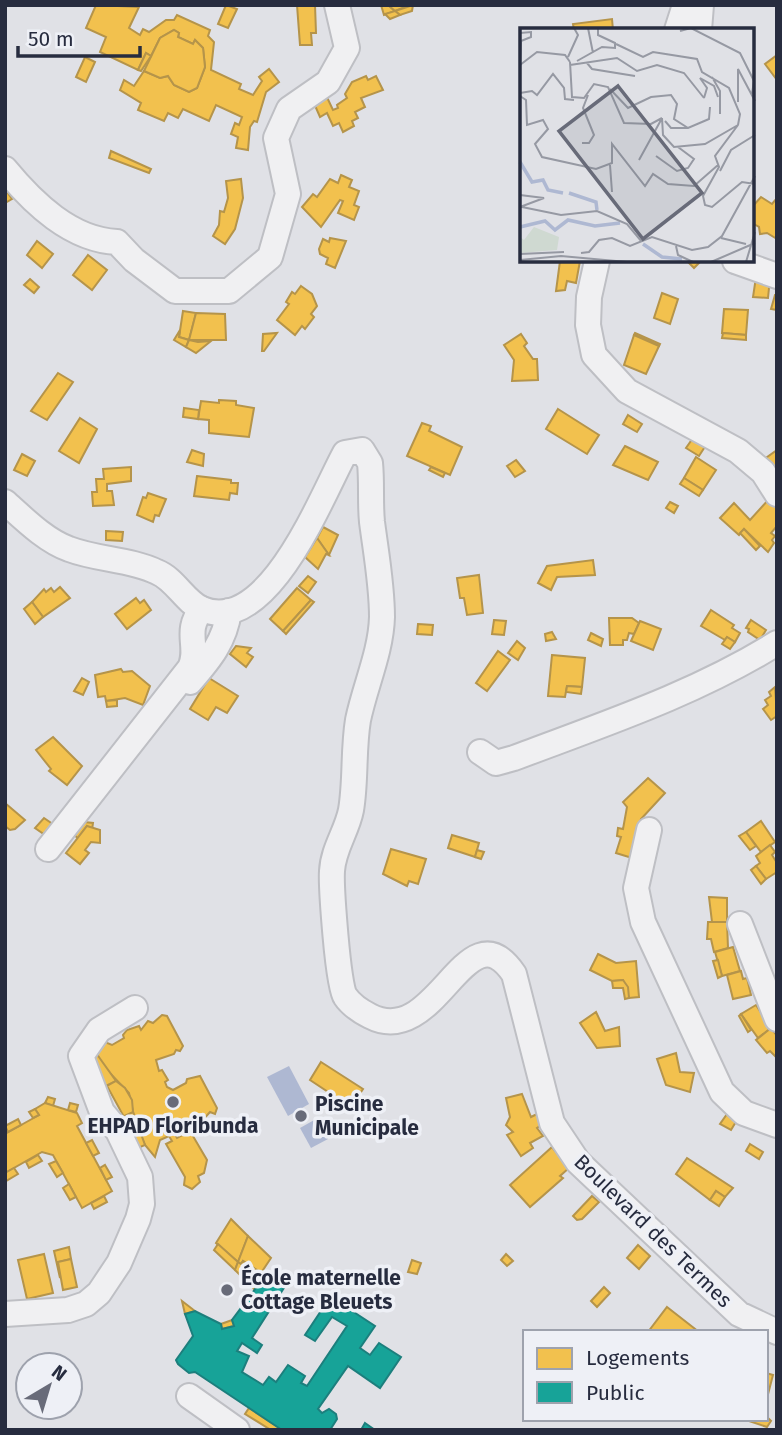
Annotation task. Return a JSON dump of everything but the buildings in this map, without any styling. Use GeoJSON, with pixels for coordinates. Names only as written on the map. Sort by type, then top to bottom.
{"type":"FeatureCollection","features":[{"type":"Feature","properties":{"kind":"street"},"geometry":{"type":"LineString","coordinates":[[5,169],[30,198],[55,219],[99,241],[117,242],[134,260],[175,291],[229,290],[270,257],[288,194],[276,138],[289,109],[328,82],[346,48],[337,5]]}},
{"type":"Feature","properties":{"kind":"street"},"geometry":{"type":"LineString","coordinates":[[678,28],[685,5]]}},
{"type":"Feature","properties":{"kind":"street"},"geometry":{"type":"LineString","coordinates":[[699,28],[701,5]]}},
{"type":"Feature","properties":{"kind":"street"},"geometry":{"type":"LineString","coordinates":[[597,262],[589,297],[588,325],[594,355],[627,391],[738,452],[763,472],[777,494]]}},
{"type":"Feature","properties":{"kind":"street"},"geometry":{"type":"LineString","coordinates":[[738,262],[777,276]]}},
{"type":"Feature","properties":{"kind":"street","name":"Boulevard des Termes"},"geometry":{"type":"LineString","coordinates":[[229,611],[258,597],[281,573],[345,453],[362,450],[370,463],[382,618],[358,722],[351,812],[337,846],[332,872],[338,976],[344,995],[358,1010],[380,1021],[399,1023],[414,1016],[464,966],[481,954],[493,953],[503,958],[514,974],[552,1123],[563,1143],[578,1162],[739,1314],[777,1332]]}},
{"type":"Feature","properties":{"kind":"street"},"geometry":{"type":"LineString","coordinates":[[5,502],[44,535],[68,549],[159,572],[202,609],[229,611],[226,631],[213,655],[91,809]]}},
{"type":"Feature","properties":{"kind":"street"},"geometry":{"type":"LineString","coordinates":[[48,849],[190,668],[195,657],[191,631],[202,609]]}},
{"type":"Feature","properties":{"kind":"street"},"geometry":{"type":"LineString","coordinates":[[480,752],[496,763],[526,753],[652,706],[750,660],[777,643]]}},
{"type":"Feature","properties":{"kind":"street"},"geometry":{"type":"LineString","coordinates":[[649,830],[636,888],[643,922],[722,1092],[744,1113],[777,1125]]}},
{"type":"Feature","properties":{"kind":"street"},"geometry":{"type":"LineString","coordinates":[[740,924],[777,1019]]}},
{"type":"Feature","properties":{"kind":"street"},"geometry":{"type":"LineString","coordinates":[[5,1314],[68,1310],[86,1304],[108,1281],[130,1238],[142,1204],[140,1177],[118,1131],[102,1112],[81,1056],[99,1030],[135,1008]]}},
{"type":"Feature","properties":{"kind":"street"},"geometry":{"type":"LineString","coordinates":[[189,1396],[237,1430]]}},
{"type":"Feature","properties":{"kind":"water"},"geometry":{"type":"Polygon","coordinates":[[[289,1066],[309,1104],[288,1116],[267,1077],[289,1066]]]}},
{"type":"Feature","properties":{"kind":"water"},"geometry":{"type":"Polygon","coordinates":[[[316,1119],[328,1139],[311,1148],[300,1128],[316,1119]]]}},
{"type":"Feature","properties":{"kind":"place","name":"EHPAD Floribunda"},"geometry":{"type":"Point","coordinates":[173,1102]}},
{"type":"Feature","properties":{"kind":"place","name":"Piscine Municipale"},"geometry":{"type":"Point","coordinates":[301,1116]}},
{"type":"Feature","properties":{"kind":"place","name":"École maternelle Cottage Bleuets"},"geometry":{"type":"Point","coordinates":[227,1290]}}]}
